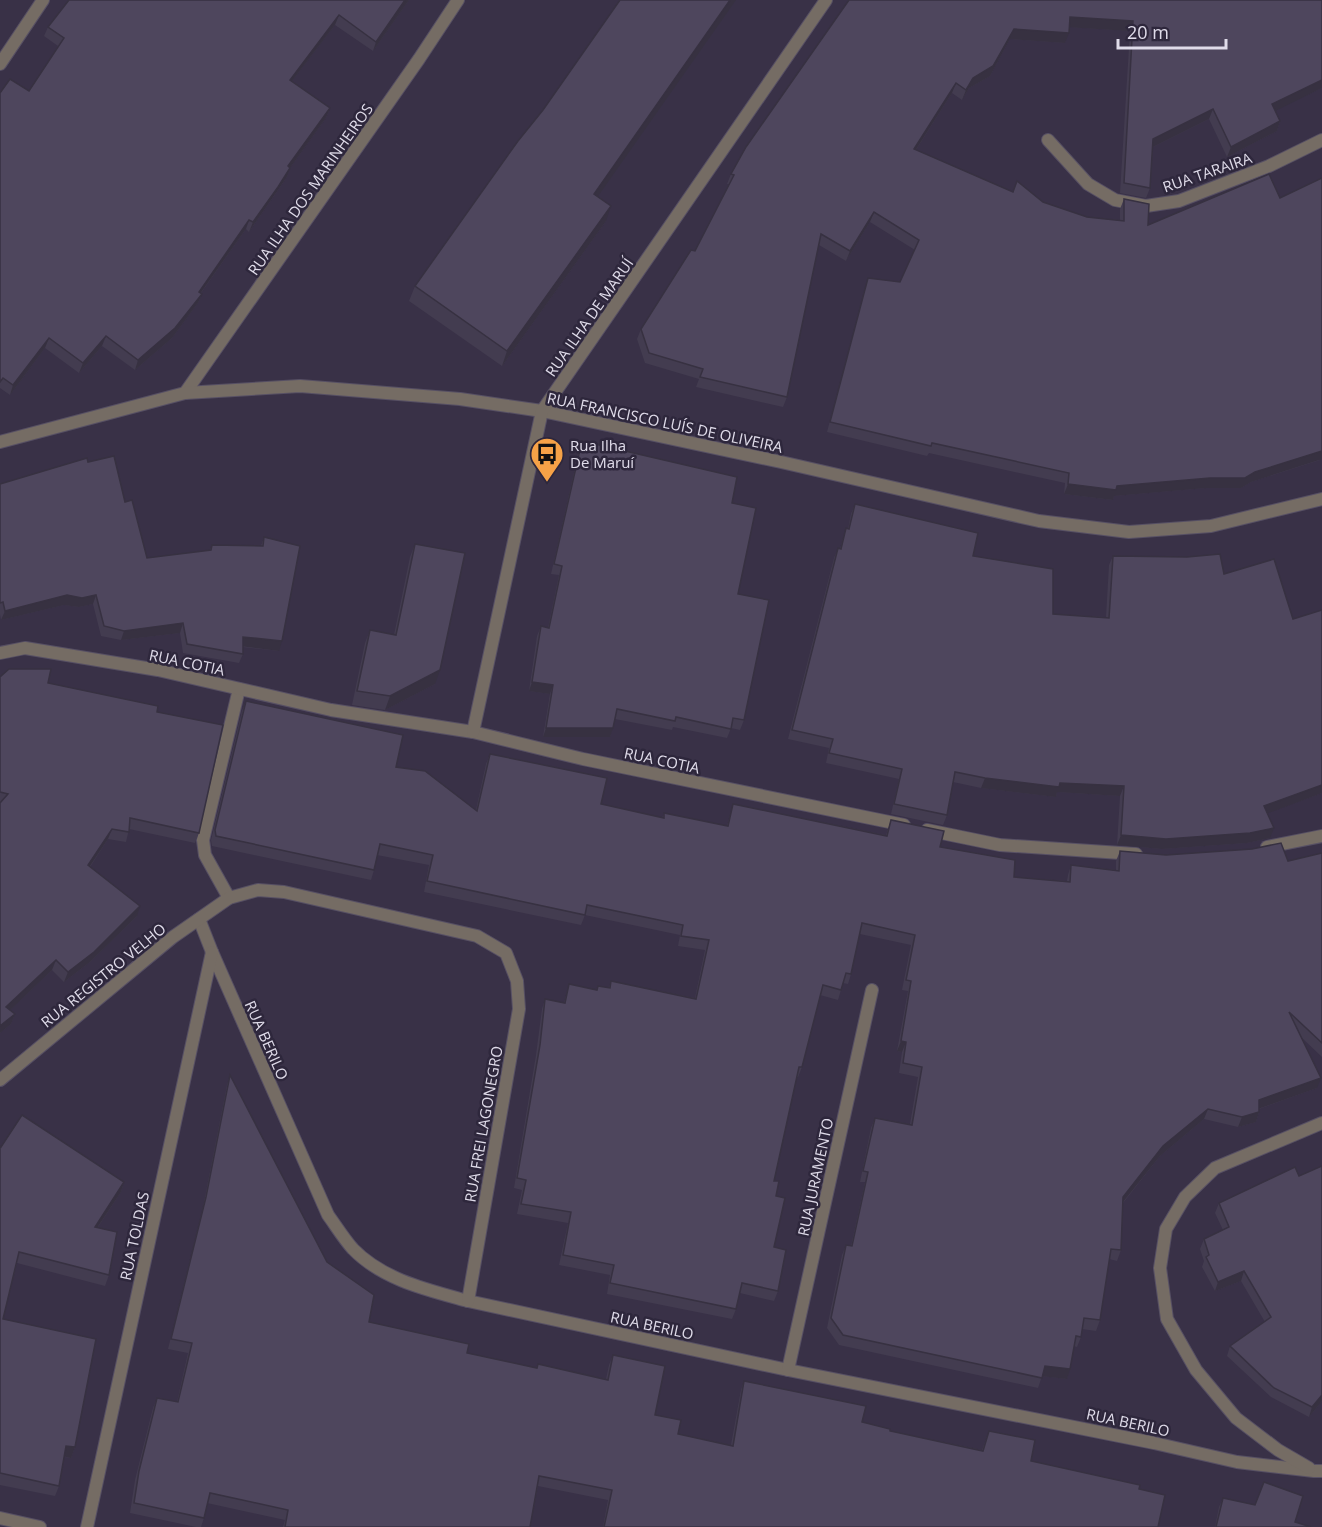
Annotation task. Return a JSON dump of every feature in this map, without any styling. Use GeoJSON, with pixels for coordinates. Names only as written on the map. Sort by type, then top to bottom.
{"type":"FeatureCollection","features":[{"type":"Feature","properties":{"kind":"street"},"geometry":{"type":"LineString","coordinates":[[0,63],[43,0]]}},
{"type":"Feature","properties":{"kind":"street","name":"RUA ILHA DOS MARINHEIROS"},"geometry":{"type":"LineString","coordinates":[[185,393],[458,0]]}},
{"type":"Feature","properties":{"kind":"street","name":"RUA ILHA DE MARUÍ"},"geometry":{"type":"LineString","coordinates":[[473,732],[542,411],[826,0]]}},
{"type":"Feature","properties":{"kind":"street","name":"RUA TARAIRA"},"geometry":{"type":"LineString","coordinates":[[1048,140],[1088,184],[1115,200],[1146,206],[1179,201],[1269,166],[1322,140]]}},
{"type":"Feature","properties":{"kind":"street","name":"RUA FRANCISCO LUÍS DE OLIVEIRA"},"geometry":{"type":"LineString","coordinates":[[0,442],[185,393],[300,386],[460,399],[542,411],[781,462],[1039,521],[1129,532],[1211,526],[1322,499]]}},
{"type":"Feature","properties":{"kind":"street","name":"RUA COTIA"},"geometry":{"type":"LineString","coordinates":[[0,653],[25,648],[158,670],[331,710],[473,732],[583,759],[1000,845],[1151,856]]}},
{"type":"Feature","properties":{"kind":"street"},"geometry":{"type":"LineString","coordinates":[[229,898],[205,855],[203,840],[239,689]]}},
{"type":"Feature","properties":{"kind":"street"},"geometry":{"type":"LineString","coordinates":[[1258,849],[1322,836]]}},
{"type":"Feature","properties":{"kind":"street","name":"RUA REGISTRO VELHO"},"geometry":{"type":"LineString","coordinates":[[0,1080],[173,937],[229,898],[258,890],[284,892],[477,936],[506,953]]}},
{"type":"Feature","properties":{"kind":"street","name":"RUA BERILO"},"geometry":{"type":"LineString","coordinates":[[199,919],[328,1215],[354,1250],[388,1275],[423,1289],[468,1301],[788,1370],[1154,1443],[1237,1462],[1319,1473]]}},
{"type":"Feature","properties":{"kind":"street","name":"RUA TOLDAS"},"geometry":{"type":"LineString","coordinates":[[87,1527],[212,952]]}},
{"type":"Feature","properties":{"kind":"street","name":"RUA FREI LAGONEGRO"},"geometry":{"type":"LineString","coordinates":[[468,1301],[519,1009],[518,981],[506,953]]}},
{"type":"Feature","properties":{"kind":"street","name":"RUA JURAMENTO"},"geometry":{"type":"LineString","coordinates":[[788,1370],[872,990]]}},
{"type":"Feature","properties":{"kind":"street"},"geometry":{"type":"LineString","coordinates":[[1319,1473],[1278,1450],[1236,1418],[1196,1371],[1167,1319],[1160,1268],[1166,1229],[1185,1197],[1215,1168],[1322,1123]]}},
{"type":"Feature","properties":{"kind":"street"},"geometry":{"type":"LineString","coordinates":[[0,1518],[40,1527]]}},
{"type":"Feature","properties":{"kind":"building"},"geometry":{"type":"Polygon","coordinates":[[[69,0],[405,0],[376,42],[339,15],[290,80],[330,108],[288,166],[290,168],[278,187],[253,222],[249,220],[199,292],[202,294],[175,328],[138,360],[106,336],[83,363],[49,338],[13,385],[3,378],[0,382],[0,93],[10,79],[29,91],[64,38],[48,27],[69,0]]]}},
{"type":"Feature","properties":{"kind":"building"},"geometry":{"type":"Polygon","coordinates":[[[620,0],[730,0],[594,194],[611,206],[507,351],[415,286],[620,0]]]}},
{"type":"Feature","properties":{"kind":"building"},"geometry":{"type":"Polygon","coordinates":[[[849,0],[1322,0],[1322,80],[1272,104],[1280,121],[1231,147],[1213,109],[1153,139],[1150,188],[1124,183],[1133,21],[1070,17],[1069,33],[1014,29],[993,66],[973,78],[966,90],[956,83],[914,149],[1013,192],[1017,181],[1043,202],[1087,217],[1124,221],[1124,199],[1149,204],[1148,225],[1269,174],[1280,198],[1322,178],[1322,451],[1255,472],[1245,478],[1210,478],[1117,486],[1116,490],[1068,484],[1069,473],[932,443],[931,446],[830,422],[868,278],[900,282],[919,240],[874,212],[850,251],[821,234],[787,397],[700,377],[703,369],[649,353],[641,329],[691,250],[695,251],[746,147],[849,0]]]}},
{"type":"Feature","properties":{"kind":"building"},"geometry":{"type":"Polygon","coordinates":[[[582,441],[737,477],[732,503],[756,508],[738,594],[769,600],[744,720],[733,718],[731,729],[676,717],[675,721],[617,709],[613,728],[546,728],[553,685],[532,682],[541,626],[549,628],[562,566],[554,564],[582,441]]]}},
{"type":"Feature","properties":{"kind":"building"},"geometry":{"type":"Polygon","coordinates":[[[114,456],[125,502],[132,500],[147,558],[211,550],[212,545],[263,546],[264,537],[300,546],[282,641],[243,637],[243,654],[187,644],[183,623],[124,631],[104,626],[96,595],[82,598],[67,595],[5,611],[3,602],[0,603],[0,484],[87,458],[88,462],[114,456]]]}},
{"type":"Feature","properties":{"kind":"building"},"geometry":{"type":"Polygon","coordinates":[[[855,504],[978,533],[973,556],[1053,569],[1053,614],[1109,618],[1113,556],[1187,557],[1220,554],[1224,574],[1274,559],[1293,619],[1322,610],[1322,785],[1264,806],[1274,828],[1250,833],[1166,839],[1121,835],[1124,786],[1060,783],[1059,787],[955,772],[947,815],[894,804],[902,769],[829,753],[833,739],[792,730],[838,548],[841,549],[846,528],[849,529],[855,504]]]}},
{"type":"Feature","properties":{"kind":"building"},"geometry":{"type":"Polygon","coordinates":[[[415,544],[465,553],[440,670],[390,696],[357,691],[370,630],[396,635],[415,544]]]}},
{"type":"Feature","properties":{"kind":"building"},"geometry":{"type":"Polygon","coordinates":[[[9,669],[51,669],[48,683],[158,706],[157,712],[223,725],[199,833],[130,818],[129,832],[112,829],[88,865],[140,906],[94,952],[68,972],[56,960],[6,1007],[15,1014],[0,1026],[0,803],[8,794],[0,792],[0,677],[9,669]]]}},
{"type":"Feature","properties":{"kind":"building"},"geometry":{"type":"Polygon","coordinates":[[[246,701],[403,735],[396,767],[425,771],[477,811],[490,754],[607,778],[601,804],[664,818],[664,813],[728,826],[733,804],[887,836],[891,820],[944,831],[940,847],[1015,860],[1014,877],[1070,882],[1071,865],[1119,871],[1120,851],[1166,855],[1252,849],[1281,843],[1288,861],[1322,853],[1322,1043],[1289,1012],[1321,1078],[1259,1100],[1259,1112],[1242,1117],[1208,1109],[1163,1146],[1123,1197],[1121,1250],[1111,1249],[1100,1320],[1084,1318],[1081,1337],[1076,1336],[1070,1369],[1045,1366],[1042,1378],[843,1335],[831,1318],[846,1245],[852,1246],[868,1172],[863,1171],[875,1118],[912,1125],[922,1067],[903,1063],[906,1042],[901,1041],[911,981],[906,980],[915,935],[862,923],[851,974],[846,973],[841,990],[823,985],[802,1067],[799,1067],[774,1181],[779,1181],[776,1196],[785,1198],[774,1247],[786,1250],[778,1291],[742,1283],[736,1309],[610,1283],[614,1265],[563,1255],[571,1212],[521,1204],[526,1180],[517,1178],[540,1045],[545,999],[565,1003],[569,984],[597,990],[598,986],[610,988],[611,981],[696,999],[709,940],[681,936],[683,925],[587,905],[585,915],[427,881],[433,855],[380,844],[374,870],[216,836],[215,830],[246,701]]]}},
{"type":"Feature","properties":{"kind":"building"},"geometry":{"type":"Polygon","coordinates":[[[230,1075],[327,1262],[374,1295],[369,1322],[469,1344],[467,1353],[537,1368],[538,1364],[608,1380],[613,1355],[665,1366],[655,1415],[681,1420],[678,1434],[733,1446],[744,1381],[866,1406],[862,1422],[890,1429],[890,1431],[983,1451],[989,1431],[1035,1440],[1031,1461],[1140,1485],[1139,1489],[1165,1495],[1158,1527],[604,1527],[612,1490],[539,1476],[530,1527],[285,1527],[288,1510],[210,1493],[204,1518],[134,1503],[139,1471],[157,1398],[178,1402],[192,1343],[171,1339],[206,1197],[230,1075]]]}},
{"type":"Feature","properties":{"kind":"building"},"geometry":{"type":"Polygon","coordinates":[[[22,1115],[124,1182],[95,1227],[117,1232],[109,1275],[19,1252],[3,1319],[96,1339],[75,1447],[66,1446],[59,1486],[0,1473],[0,1146],[22,1115]]]}},
{"type":"Feature","properties":{"kind":"building"},"geometry":{"type":"Polygon","coordinates":[[[1322,1166],[1322,1395],[1312,1407],[1274,1388],[1230,1346],[1271,1317],[1244,1271],[1218,1282],[1206,1257],[1209,1255],[1204,1239],[1229,1227],[1219,1203],[1295,1167],[1299,1176],[1322,1166]]]}},
{"type":"Feature","properties":{"kind":"building"},"geometry":{"type":"Polygon","coordinates":[[[1264,1482],[1303,1496],[1295,1522],[1311,1527],[1216,1527],[1223,1498],[1255,1505],[1264,1482]]]}},
{"type":"Feature","properties":{"kind":"place","name":"Rua Ilha De Maruí"},"geometry":{"type":"Point","coordinates":[547,483]}}]}
